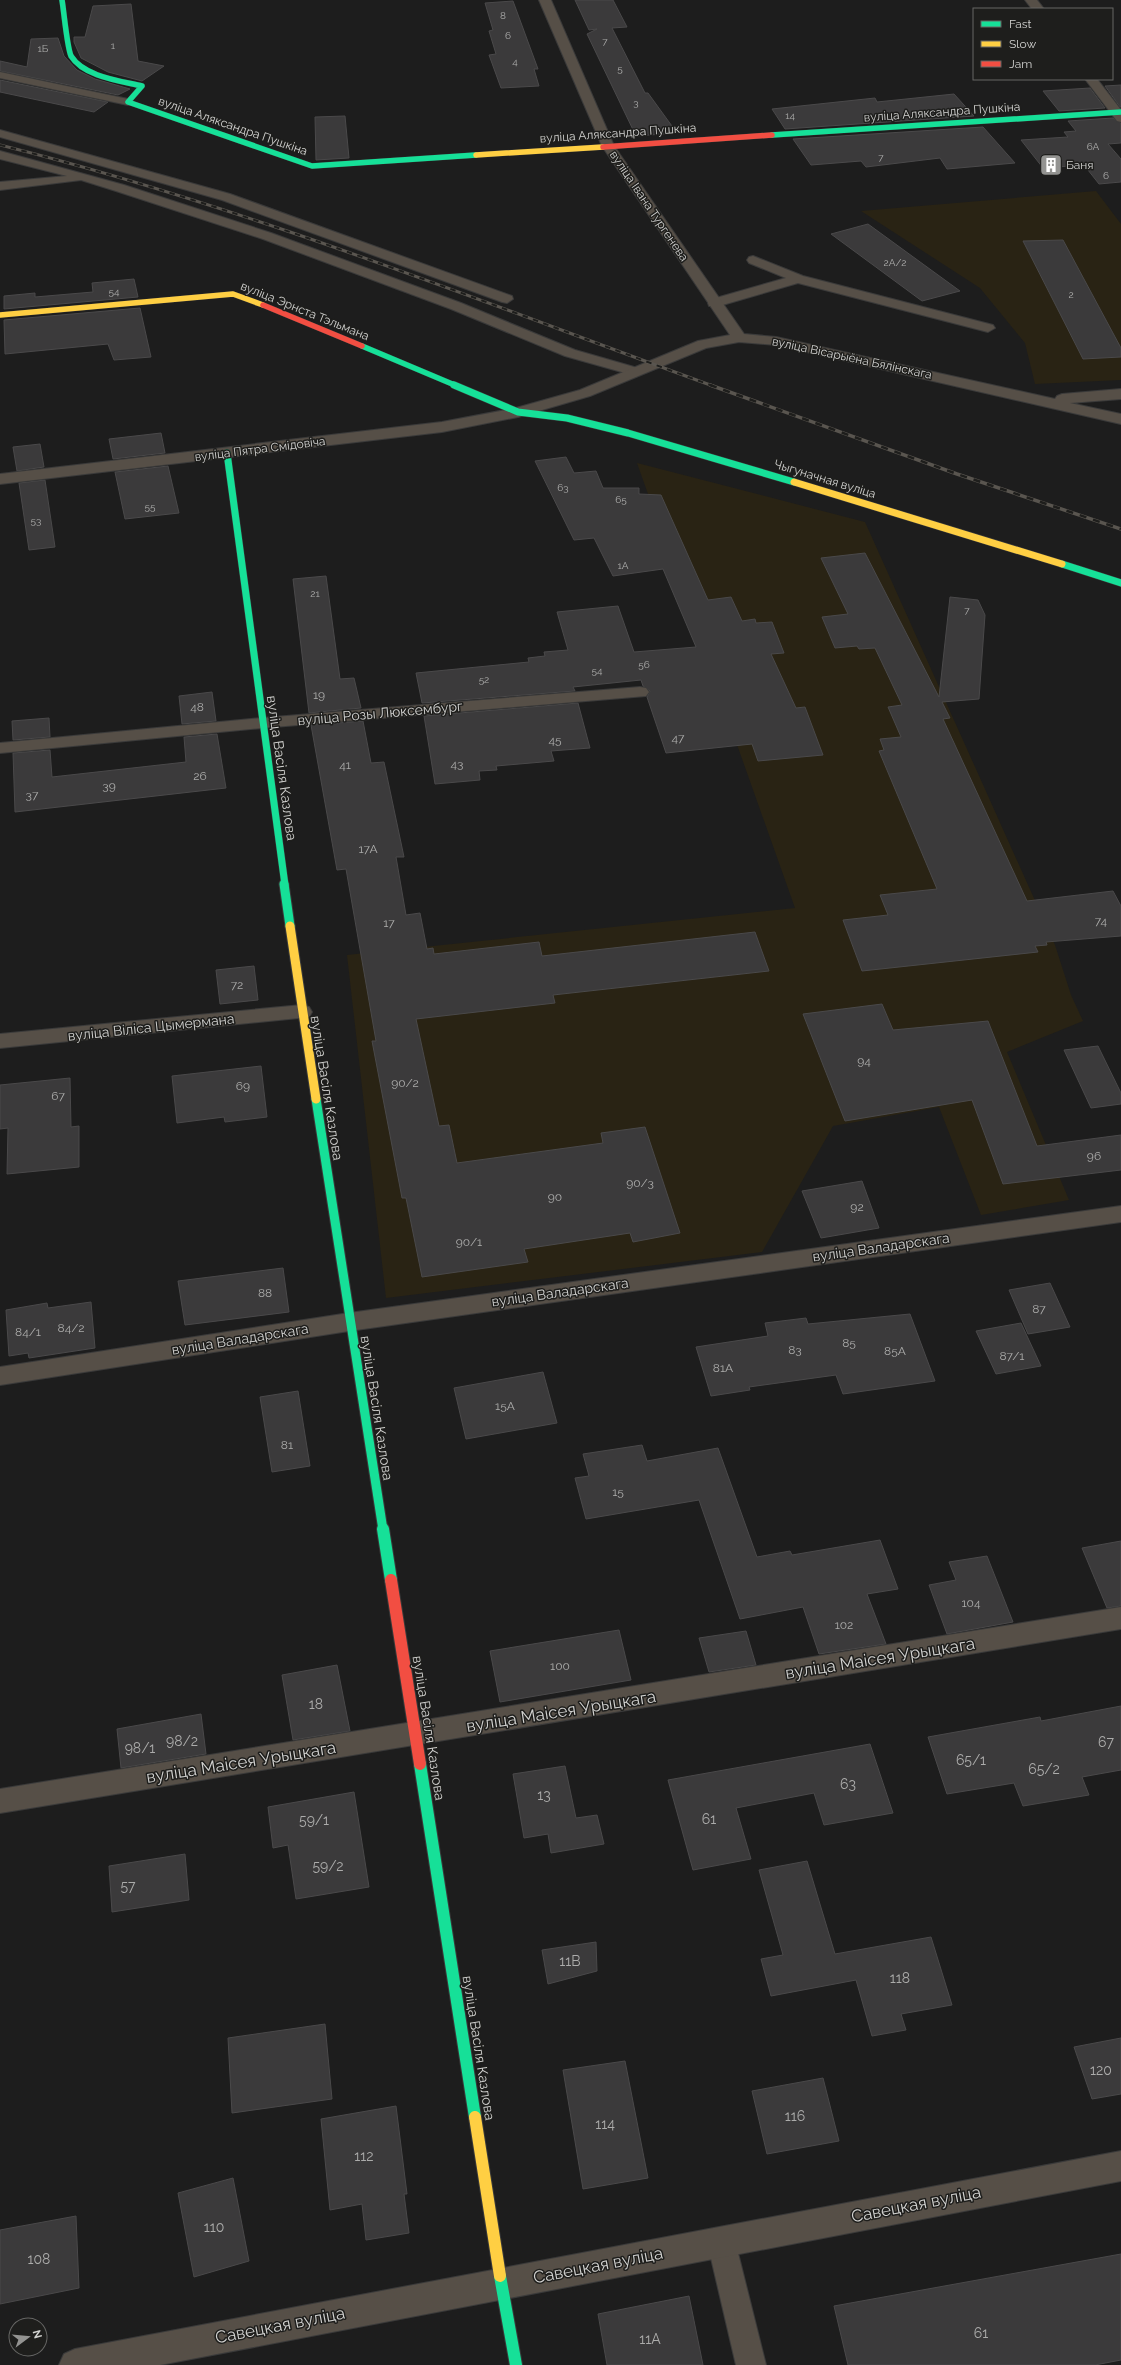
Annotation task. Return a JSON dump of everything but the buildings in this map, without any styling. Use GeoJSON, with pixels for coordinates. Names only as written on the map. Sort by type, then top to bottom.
{"type":"FeatureCollection","features":[{"type":"Feature","properties":{"kind":"street"},"geometry":{"type":"LineString","coordinates":[[62,0],[71,56],[82,67],[100,74],[142,86],[128,102]]}},
{"type":"Feature","properties":{"kind":"street","name":"вуліца Івана Тургенева"},"geometry":{"type":"LineString","coordinates":[[545,0],[608,146],[738,338]]}},
{"type":"Feature","properties":{"kind":"street"},"geometry":{"type":"LineString","coordinates":[[1031,0],[1037,8]]}},
{"type":"Feature","properties":{"kind":"street"},"geometry":{"type":"LineString","coordinates":[[1092,80],[1120,114]]}},
{"type":"Feature","properties":{"kind":"street","name":"вуліца Аляксандра Пушкіна"},"geometry":{"type":"LineString","coordinates":[[128,102],[312,166],[1120,114]]}},
{"type":"Feature","properties":{"kind":"street","name":"вуліца Эрнста Тэльмана"},"geometry":{"type":"LineString","coordinates":[[0,314],[233,294],[291,316],[518,412]]}},
{"type":"Feature","properties":{"kind":"street","name":"вуліца Вісарыёна Бялінскага"},"geometry":{"type":"LineString","coordinates":[[518,412],[585,393],[704,344],[738,338],[776,341],[1121,419]]}},
{"type":"Feature","properties":{"kind":"street"},"geometry":{"type":"LineString","coordinates":[[1041,401],[1121,394]]}},
{"type":"Feature","properties":{"kind":"street","name":"вуліца Пятра Смідовіча"},"geometry":{"type":"LineString","coordinates":[[0,479],[442,427],[518,412]]}},
{"type":"Feature","properties":{"kind":"street","name":"Чыгуначная вуліца"},"geometry":{"type":"LineString","coordinates":[[518,412],[567,418],[628,433],[875,506],[1121,583]]}},
{"type":"Feature","properties":{"kind":"street","name":"вуліца Васіля Казлова"},"geometry":{"type":"LineString","coordinates":[[227,453],[262,723],[302,1012],[349,1322],[416,1734],[501,2283],[516,2365]]}},
{"type":"Feature","properties":{"kind":"street","name":"вуліца Розы Люксембург"},"geometry":{"type":"LineString","coordinates":[[0,748],[262,723],[640,692]]}},
{"type":"Feature","properties":{"kind":"street","name":"вуліца Віліса Цымермана"},"geometry":{"type":"LineString","coordinates":[[0,1041],[302,1012]]}},
{"type":"Feature","properties":{"kind":"street","name":"вуліца Валадарскага"},"geometry":{"type":"LineString","coordinates":[[0,1376],[349,1322],[1121,1214]]}},
{"type":"Feature","properties":{"kind":"street","name":"вуліца Маісея Урыцкага"},"geometry":{"type":"LineString","coordinates":[[0,1800],[416,1734],[1121,1618]]}},
{"type":"Feature","properties":{"kind":"street","name":"Савецкая вуліца"},"geometry":{"type":"LineString","coordinates":[[94,2363],[501,2283],[1121,2166]]}},
{"type":"Feature","properties":{"kind":"lane"},"geometry":{"type":"LineString","coordinates":[[0,75],[128,102]]}},
{"type":"Feature","properties":{"kind":"lane"},"geometry":{"type":"LineString","coordinates":[[0,133],[226,197],[508,299]]}},
{"type":"Feature","properties":{"kind":"lane"},"geometry":{"type":"LineString","coordinates":[[0,155],[24,160],[86,178],[267,236],[456,306],[570,353],[636,372]]}},
{"type":"Feature","properties":{"kind":"lane"},"geometry":{"type":"LineString","coordinates":[[0,186],[86,178]]}},
{"type":"Feature","properties":{"kind":"lane"},"geometry":{"type":"LineString","coordinates":[[753,260],[798,279],[988,328]]}},
{"type":"Feature","properties":{"kind":"lane"},"geometry":{"type":"LineString","coordinates":[[714,303],[798,279]]}},
{"type":"Feature","properties":{"kind":"lane"},"geometry":{"type":"LineString","coordinates":[[721,2241],[751,2365]]}},
{"type":"Feature","properties":{"kind":"shaded area"},"geometry":{"type":"Polygon","coordinates":[[[1096,191],[1121,224],[1121,380],[1035,384],[1025,343],[980,288],[861,211],[1096,191]]]}},
{"type":"Feature","properties":{"kind":"shaded area"},"geometry":{"type":"Polygon","coordinates":[[[637,463],[865,522],[1055,945],[1071,995],[1083,1021],[1007,1052],[1069,1200],[981,1215],[939,1107],[833,1126],[762,1252],[386,1298],[347,955],[795,908],[637,463]]]}},
{"type":"Feature","properties":{"kind":"railway"},"geometry":{"type":"LineString","coordinates":[[0,145],[91,169],[271,225],[448,288],[713,386]]}},
{"type":"Feature","properties":{"kind":"railway"},"geometry":{"type":"LineString","coordinates":[[710,385],[957,474],[1121,529]]}},
{"type":"Feature","properties":{"kind":"traffic: fast"},"geometry":{"type":"LineString","coordinates":[[62,0],[71,55],[85,68],[103,76],[142,86],[128,102],[312,166],[476,155]]}},
{"type":"Feature","properties":{"kind":"traffic: fast"},"geometry":{"type":"LineString","coordinates":[[772,135],[1121,112]]}},
{"type":"Feature","properties":{"kind":"traffic: fast"},"geometry":{"type":"LineString","coordinates":[[362,346],[518,412],[567,418],[628,433],[794,482]]}},
{"type":"Feature","properties":{"kind":"traffic: fast"},"geometry":{"type":"LineString","coordinates":[[227,453],[290,926]]}},
{"type":"Feature","properties":{"kind":"traffic: fast"},"geometry":{"type":"LineString","coordinates":[[1062,564],[1121,583]]}},
{"type":"Feature","properties":{"kind":"traffic: fast"},"geometry":{"type":"LineString","coordinates":[[316,1099],[391,1580]]}},
{"type":"Feature","properties":{"kind":"traffic: fast"},"geometry":{"type":"LineString","coordinates":[[420,1764],[475,2117]]}},
{"type":"Feature","properties":{"kind":"traffic: fast"},"geometry":{"type":"LineString","coordinates":[[500,2276],[516,2365]]}},
{"type":"Feature","properties":{"kind":"traffic: slow"},"geometry":{"type":"LineString","coordinates":[[476,155],[603,147]]}},
{"type":"Feature","properties":{"kind":"traffic: slow"},"geometry":{"type":"LineString","coordinates":[[0,315],[233,294],[263,305]]}},
{"type":"Feature","properties":{"kind":"traffic: slow"},"geometry":{"type":"LineString","coordinates":[[794,482],[1062,564]]}},
{"type":"Feature","properties":{"kind":"traffic: slow"},"geometry":{"type":"LineString","coordinates":[[290,926],[316,1099]]}},
{"type":"Feature","properties":{"kind":"traffic: slow"},"geometry":{"type":"LineString","coordinates":[[475,2117],[500,2276]]}},
{"type":"Feature","properties":{"kind":"traffic: jam"},"geometry":{"type":"LineString","coordinates":[[603,147],[772,135]]}},
{"type":"Feature","properties":{"kind":"traffic: jam"},"geometry":{"type":"LineString","coordinates":[[263,305],[362,346]]}},
{"type":"Feature","properties":{"kind":"traffic: jam"},"geometry":{"type":"LineString","coordinates":[[391,1580],[420,1764]]}},
{"type":"Feature","properties":{"kind":"place","name":"Баня"},"geometry":{"type":"Point","coordinates":[1051,165]}}]}
